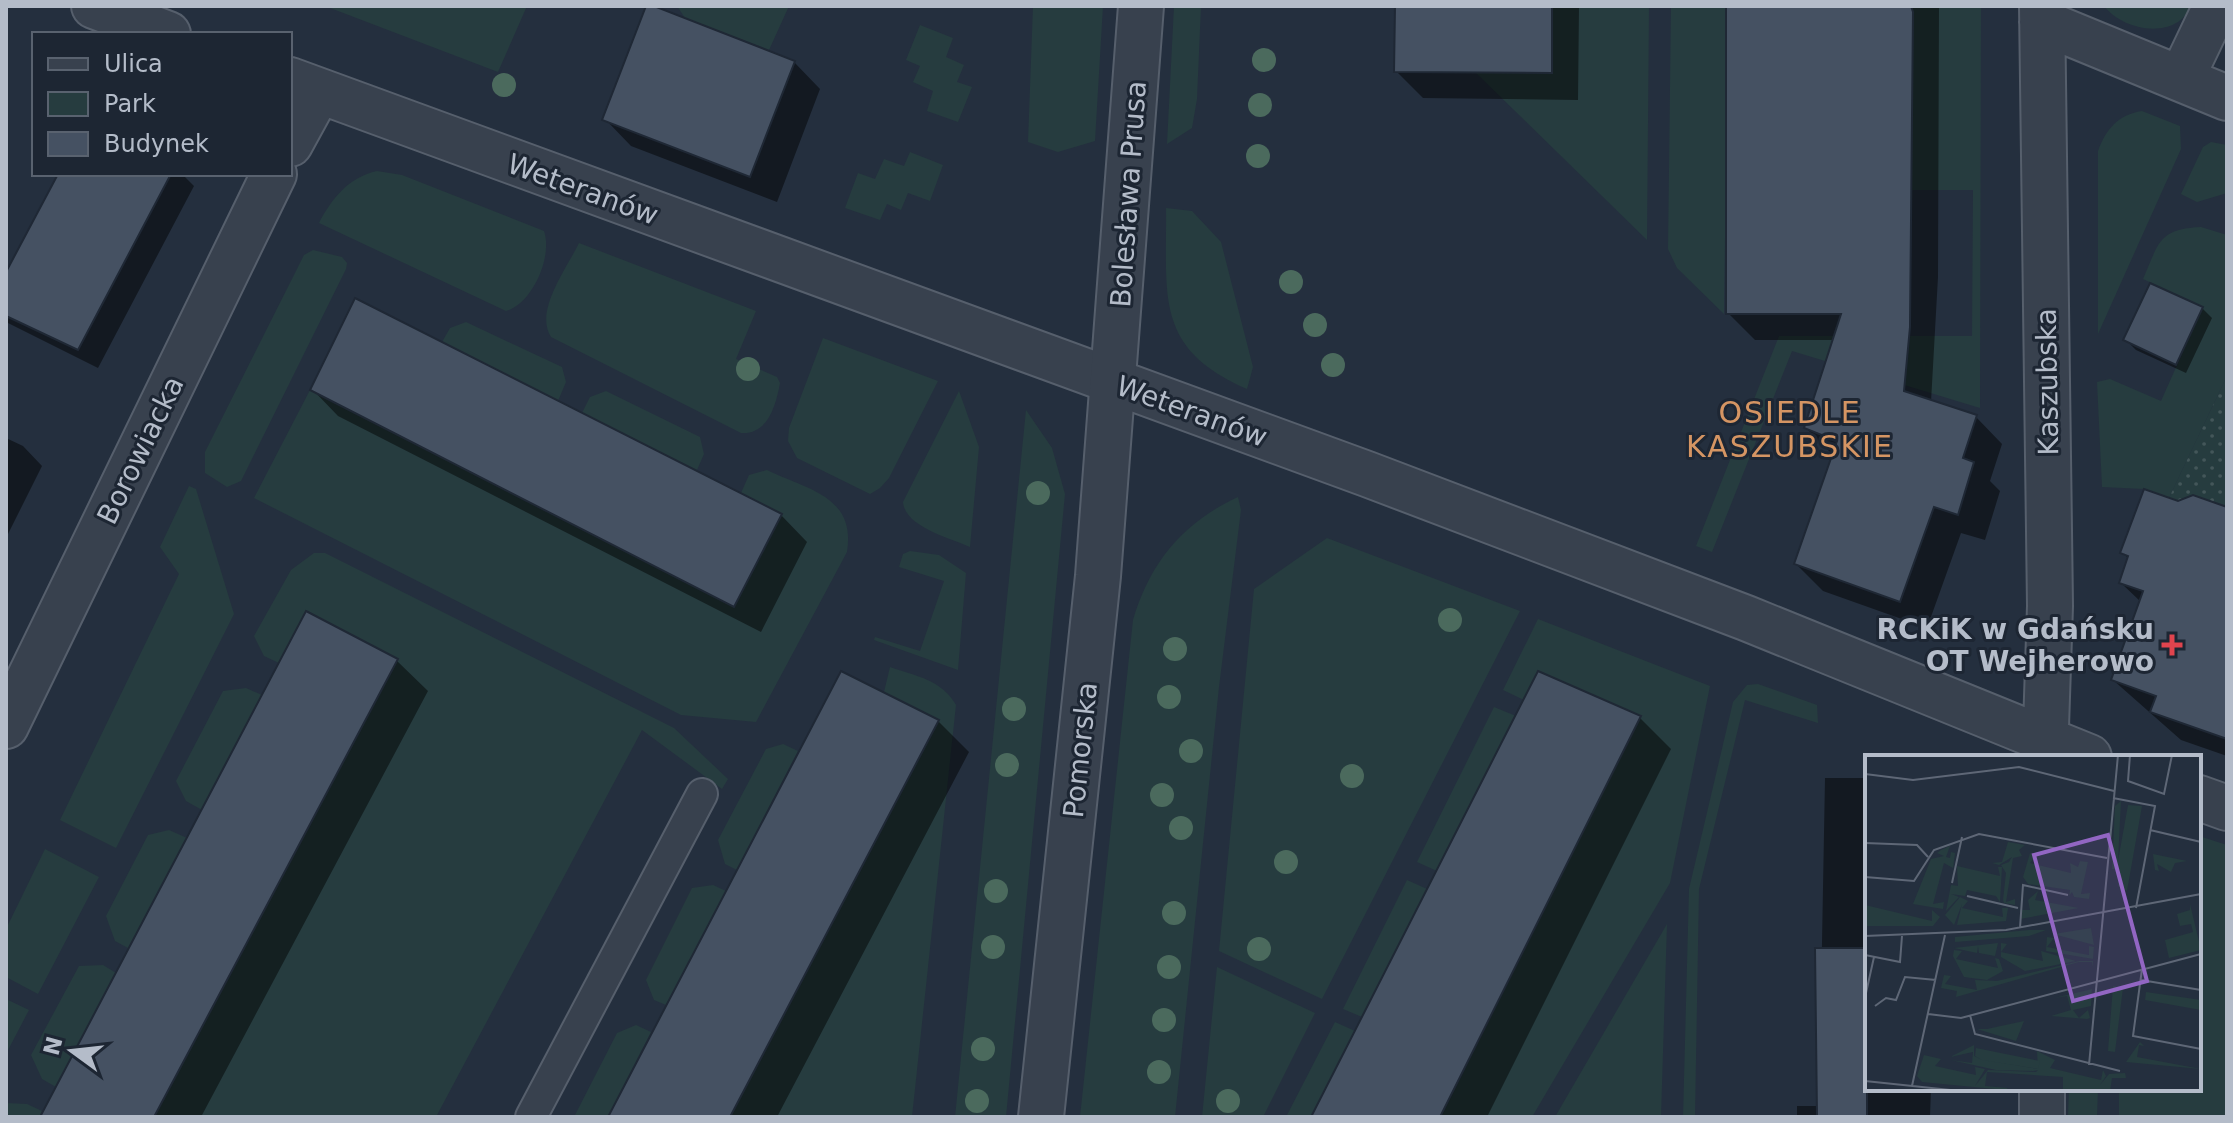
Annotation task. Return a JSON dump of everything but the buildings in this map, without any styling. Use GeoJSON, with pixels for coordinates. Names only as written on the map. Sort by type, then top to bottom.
{"type":"FeatureCollection","features":[{"type":"Feature","properties":{"kind":"street"},"geometry":{"type":"LineString","coordinates":[[94,6],[163,32]]}},
{"type":"Feature","properties":{"kind":"street","name":"Bolesława Prusa"},"geometry":{"type":"LineString","coordinates":[[1113,382],[1141,6]]}},
{"type":"Feature","properties":{"kind":"street"},"geometry":{"type":"LineString","coordinates":[[2182,77],[2216,6]]}},
{"type":"Feature","properties":{"kind":"street"},"geometry":{"type":"LineString","coordinates":[[2042,14],[2227,98]]}},
{"type":"Feature","properties":{"kind":"street","name":"Kaszubska"},"geometry":{"type":"LineString","coordinates":[[2042,14],[2050,606],[2046,749]]}},
{"type":"Feature","properties":{"kind":"street"},"geometry":{"type":"LineString","coordinates":[[292,136],[304,85]]}},
{"type":"Feature","properties":{"kind":"street","name":"Weteranów"},"geometry":{"type":"LineString","coordinates":[[304,85],[1640,577],[2046,749],[2078,755]]}},
{"type":"Feature","properties":{"kind":"street","name":"Borowiacka"},"geometry":{"type":"LineString","coordinates":[[6,726],[273,176]]}},
{"type":"Feature","properties":{"kind":"street","name":"Pomorska"},"geometry":{"type":"LineString","coordinates":[[1041,1117],[1098,576],[1113,382]]}},
{"type":"Feature","properties":{"kind":"street"},"geometry":{"type":"LineString","coordinates":[[2201,799],[2227,808]]}},
{"type":"Feature","properties":{"kind":"street"},"geometry":{"type":"LineString","coordinates":[[2042,1091],[2042,1117]]}},
{"type":"Feature","properties":{"kind":"lane"},"geometry":{"type":"LineString","coordinates":[[531,1117],[702,794]]}},
{"type":"Feature","properties":{"kind":"green space"},"geometry":{"type":"Polygon","coordinates":[[[325,6],[527,6],[498,72],[325,6]]]}},
{"type":"Feature","properties":{"kind":"green space"},"geometry":{"type":"Polygon","coordinates":[[[677,6],[789,6],[769,50],[685,18],[677,6]]]}},
{"type":"Feature","properties":{"kind":"green space"},"geometry":{"type":"Polygon","coordinates":[[[1033,6],[1103,6],[1095,141],[1058,152],[1028,142],[1033,6]]]}},
{"type":"Feature","properties":{"kind":"green space"},"geometry":{"type":"Polygon","coordinates":[[[1174,6],[1201,6],[1197,99],[1192,128],[1167,144],[1174,6]]]}},
{"type":"Feature","properties":{"kind":"green space"},"geometry":{"type":"Polygon","coordinates":[[[1552,6],[1649,6],[1647,240],[1475,72],[1552,73],[1552,6]]]}},
{"type":"Feature","properties":{"kind":"green space"},"geometry":{"type":"Polygon","coordinates":[[[1671,6],[1728,6],[1724,314],[1677,268],[1668,249],[1671,6]]]}},
{"type":"Feature","properties":{"kind":"green space"},"geometry":{"type":"Polygon","coordinates":[[[1911,6],[1981,6],[1980,408],[1792,351],[1712,552],[1696,546],[1779,336],[1972,336],[1973,190],[1910,190],[1911,6]]]}},
{"type":"Feature","properties":{"kind":"green space"},"geometry":{"type":"Polygon","coordinates":[[[2104,6],[2191,6],[2184,17],[2174,24],[2149,28],[2124,21],[2104,6]]]}},
{"type":"Feature","properties":{"kind":"green space"},"geometry":{"type":"Polygon","coordinates":[[[920,25],[953,38],[946,57],[964,65],[957,82],[972,87],[958,122],[927,111],[933,91],[913,82],[920,66],[906,60],[920,25]]]}},
{"type":"Feature","properties":{"kind":"green space"},"geometry":{"type":"Polygon","coordinates":[[[2142,111],[2180,126],[2181,149],[2098,334],[2098,151],[2114,124],[2142,111]]]}},
{"type":"Feature","properties":{"kind":"green space"},"geometry":{"type":"Polygon","coordinates":[[[2211,142],[2227,145],[2227,193],[2197,202],[2181,194],[2203,147],[2211,142]]]}},
{"type":"Feature","properties":{"kind":"green space"},"geometry":{"type":"Polygon","coordinates":[[[910,152],[943,165],[930,201],[908,193],[901,210],[887,204],[880,220],[845,208],[858,173],[875,179],[884,159],[904,166],[910,152]]]}},
{"type":"Feature","properties":{"kind":"green space"},"geometry":{"type":"Polygon","coordinates":[[[377,171],[402,175],[544,231],[546,253],[543,266],[524,299],[506,311],[319,223],[342,190],[358,178],[377,171]]]}},
{"type":"Feature","properties":{"kind":"green space"},"geometry":{"type":"Polygon","coordinates":[[[1166,208],[1192,211],[1221,242],[1253,367],[1247,389],[1217,373],[1195,356],[1181,337],[1172,316],[1168,294],[1166,208]]]}},
{"type":"Feature","properties":{"kind":"green space"},"geometry":{"type":"Polygon","coordinates":[[[2201,227],[2227,235],[2227,376],[2169,498],[2144,489],[2102,487],[2097,382],[2110,379],[2161,401],[2203,307],[2143,279],[2162,240],[2176,231],[2201,227]]]}},
{"type":"Feature","properties":{"kind":"green space"},"geometry":{"type":"Polygon","coordinates":[[[579,243],[756,311],[736,359],[777,377],[780,383],[773,409],[764,424],[758,429],[741,433],[551,337],[547,327],[549,302],[579,243]]]}},
{"type":"Feature","properties":{"kind":"green space"},"geometry":{"type":"Polygon","coordinates":[[[313,250],[342,257],[347,263],[346,269],[241,481],[227,487],[205,473],[205,452],[304,255],[313,250]]]}},
{"type":"Feature","properties":{"kind":"green space"},"geometry":{"type":"Polygon","coordinates":[[[466,322],[562,367],[566,382],[558,401],[442,342],[450,328],[466,322]]]}},
{"type":"Feature","properties":{"kind":"green space"},"geometry":{"type":"Polygon","coordinates":[[[823,338],[938,381],[889,478],[870,494],[797,458],[788,441],[789,428],[823,338]]]}},
{"type":"Feature","properties":{"kind":"green space"},"geometry":{"type":"Polygon","coordinates":[[[2227,376],[2227,507],[2193,495],[2178,501],[2169,498],[2227,376]]]}},
{"type":"Feature","properties":{"kind":"green space"},"geometry":{"type":"Polygon","coordinates":[[[310,390],[734,607],[782,514],[741,493],[749,475],[767,470],[826,498],[844,518],[848,533],[847,552],[756,722],[681,715],[254,498],[310,390]]]}},
{"type":"Feature","properties":{"kind":"green space"},"geometry":{"type":"Polygon","coordinates":[[[606,391],[700,437],[704,454],[697,470],[582,413],[590,397],[606,391]]]}},
{"type":"Feature","properties":{"kind":"green space"},"geometry":{"type":"Polygon","coordinates":[[[959,391],[979,447],[970,547],[920,525],[906,511],[903,502],[959,391]]]}},
{"type":"Feature","properties":{"kind":"green space"},"geometry":{"type":"Polygon","coordinates":[[[1026,410],[1052,448],[1065,494],[1006,1117],[955,1117],[1026,410]]]}},
{"type":"Feature","properties":{"kind":"green space"},"geometry":{"type":"Polygon","coordinates":[[[189,486],[196,489],[234,614],[116,848],[60,820],[179,574],[160,547],[189,486]]]}},
{"type":"Feature","properties":{"kind":"green space"},"geometry":{"type":"Polygon","coordinates":[[[1238,497],[1241,510],[1219,687],[1175,1117],[1080,1117],[1133,620],[1149,580],[1171,547],[1200,519],[1238,497]]]}},
{"type":"Feature","properties":{"kind":"green space"},"geometry":{"type":"Polygon","coordinates":[[[1327,538],[1520,611],[1322,999],[1219,951],[1254,589],[1327,538]]]}},
{"type":"Feature","properties":{"kind":"green space"},"geometry":{"type":"Polygon","coordinates":[[[910,551],[939,555],[966,573],[958,670],[874,640],[875,637],[920,651],[944,581],[899,567],[903,554],[910,551]]]}},
{"type":"Feature","properties":{"kind":"green space"},"geometry":{"type":"Polygon","coordinates":[[[314,553],[325,553],[674,728],[728,779],[722,789],[642,730],[436,1117],[154,1117],[397,659],[307,611],[279,663],[264,656],[254,636],[291,570],[314,553]]]}},
{"type":"Feature","properties":{"kind":"green space"},"geometry":{"type":"Polygon","coordinates":[[[1538,619],[1710,686],[1670,883],[1532,1117],[1441,1117],[1641,717],[1524,700],[1503,690],[1538,619]]]}},
{"type":"Feature","properties":{"kind":"green space"},"geometry":{"type":"Polygon","coordinates":[[[890,667],[936,684],[956,705],[912,1117],[730,1117],[939,720],[884,692],[890,667]]]}},
{"type":"Feature","properties":{"kind":"green space"},"geometry":{"type":"Polygon","coordinates":[[[1758,684],[1817,705],[1818,723],[1745,700],[1699,889],[1695,1117],[1683,1117],[1689,889],[1733,702],[1747,685],[1758,684]]]}},
{"type":"Feature","properties":{"kind":"green space"},"geometry":{"type":"Polygon","coordinates":[[[246,688],[262,695],[202,810],[186,801],[176,781],[223,691],[246,688]]]}},
{"type":"Feature","properties":{"kind":"green space"},"geometry":{"type":"Polygon","coordinates":[[[1494,707],[1516,716],[1437,871],[1417,862],[1494,707]]]}},
{"type":"Feature","properties":{"kind":"green space"},"geometry":{"type":"Polygon","coordinates":[[[783,744],[798,751],[737,870],[725,864],[718,840],[766,749],[783,744]]]}},
{"type":"Feature","properties":{"kind":"green space"},"geometry":{"type":"Polygon","coordinates":[[[169,830],[187,838],[128,948],[115,941],[106,916],[148,835],[169,830]]]}},
{"type":"Feature","properties":{"kind":"green space"},"geometry":{"type":"Polygon","coordinates":[[[2201,837],[2227,845],[2227,1117],[2119,1117],[2119,1091],[2201,1091],[2201,837]]]}},
{"type":"Feature","properties":{"kind":"green space"},"geometry":{"type":"Polygon","coordinates":[[[45,849],[99,877],[38,994],[6,977],[6,929],[45,849]]]}},
{"type":"Feature","properties":{"kind":"green space"},"geometry":{"type":"Polygon","coordinates":[[[1407,880],[1427,889],[1362,1017],[1343,1009],[1407,880]]]}},
{"type":"Feature","properties":{"kind":"green space"},"geometry":{"type":"Polygon","coordinates":[[[713,885],[726,891],[666,1005],[654,1000],[646,980],[692,888],[713,885]]]}},
{"type":"Feature","properties":{"kind":"green space"},"geometry":{"type":"Polygon","coordinates":[[[1667,924],[1661,1117],[1555,1117],[1667,924]]]}},
{"type":"Feature","properties":{"kind":"green space"},"geometry":{"type":"Polygon","coordinates":[[[103,965],[116,973],[56,1087],[42,1079],[31,1055],[79,966],[103,965]]]}},
{"type":"Feature","properties":{"kind":"green space"},"geometry":{"type":"Polygon","coordinates":[[[1217,967],[1315,1013],[1263,1117],[1202,1117],[1217,967]]]}},
{"type":"Feature","properties":{"kind":"green space"},"geometry":{"type":"Polygon","coordinates":[[[6,999],[29,1010],[6,1054],[6,999]]]}},
{"type":"Feature","properties":{"kind":"green space"},"geometry":{"type":"Polygon","coordinates":[[[1335,1022],[1355,1031],[1311,1117],[1286,1117],[1335,1022]]]}},
{"type":"Feature","properties":{"kind":"green space"},"geometry":{"type":"Polygon","coordinates":[[[636,1025],[651,1032],[608,1117],[574,1117],[617,1033],[636,1025]]]}},
{"type":"Feature","properties":{"kind":"green space"},"geometry":{"type":"Polygon","coordinates":[[[2069,1091],[2098,1091],[2097,1117],[2068,1116],[2069,1091]]]}},
{"type":"Feature","properties":{"kind":"green space"},"geometry":{"type":"Polygon","coordinates":[[[6,1103],[27,1104],[42,1111],[39,1117],[6,1117],[6,1103]]]}},
{"type":"Feature","properties":{"kind":"place","name":"RCKiK w Gdańsku OT Wejherowo"},"geometry":{"type":"Point","coordinates":[2172,645]}},
{"type":"Feature","properties":{"kind":"district","name":"OSIEDLE KASZUBSKIE"},"geometry":{"type":"Point","coordinates":[1790,430]}}]}
